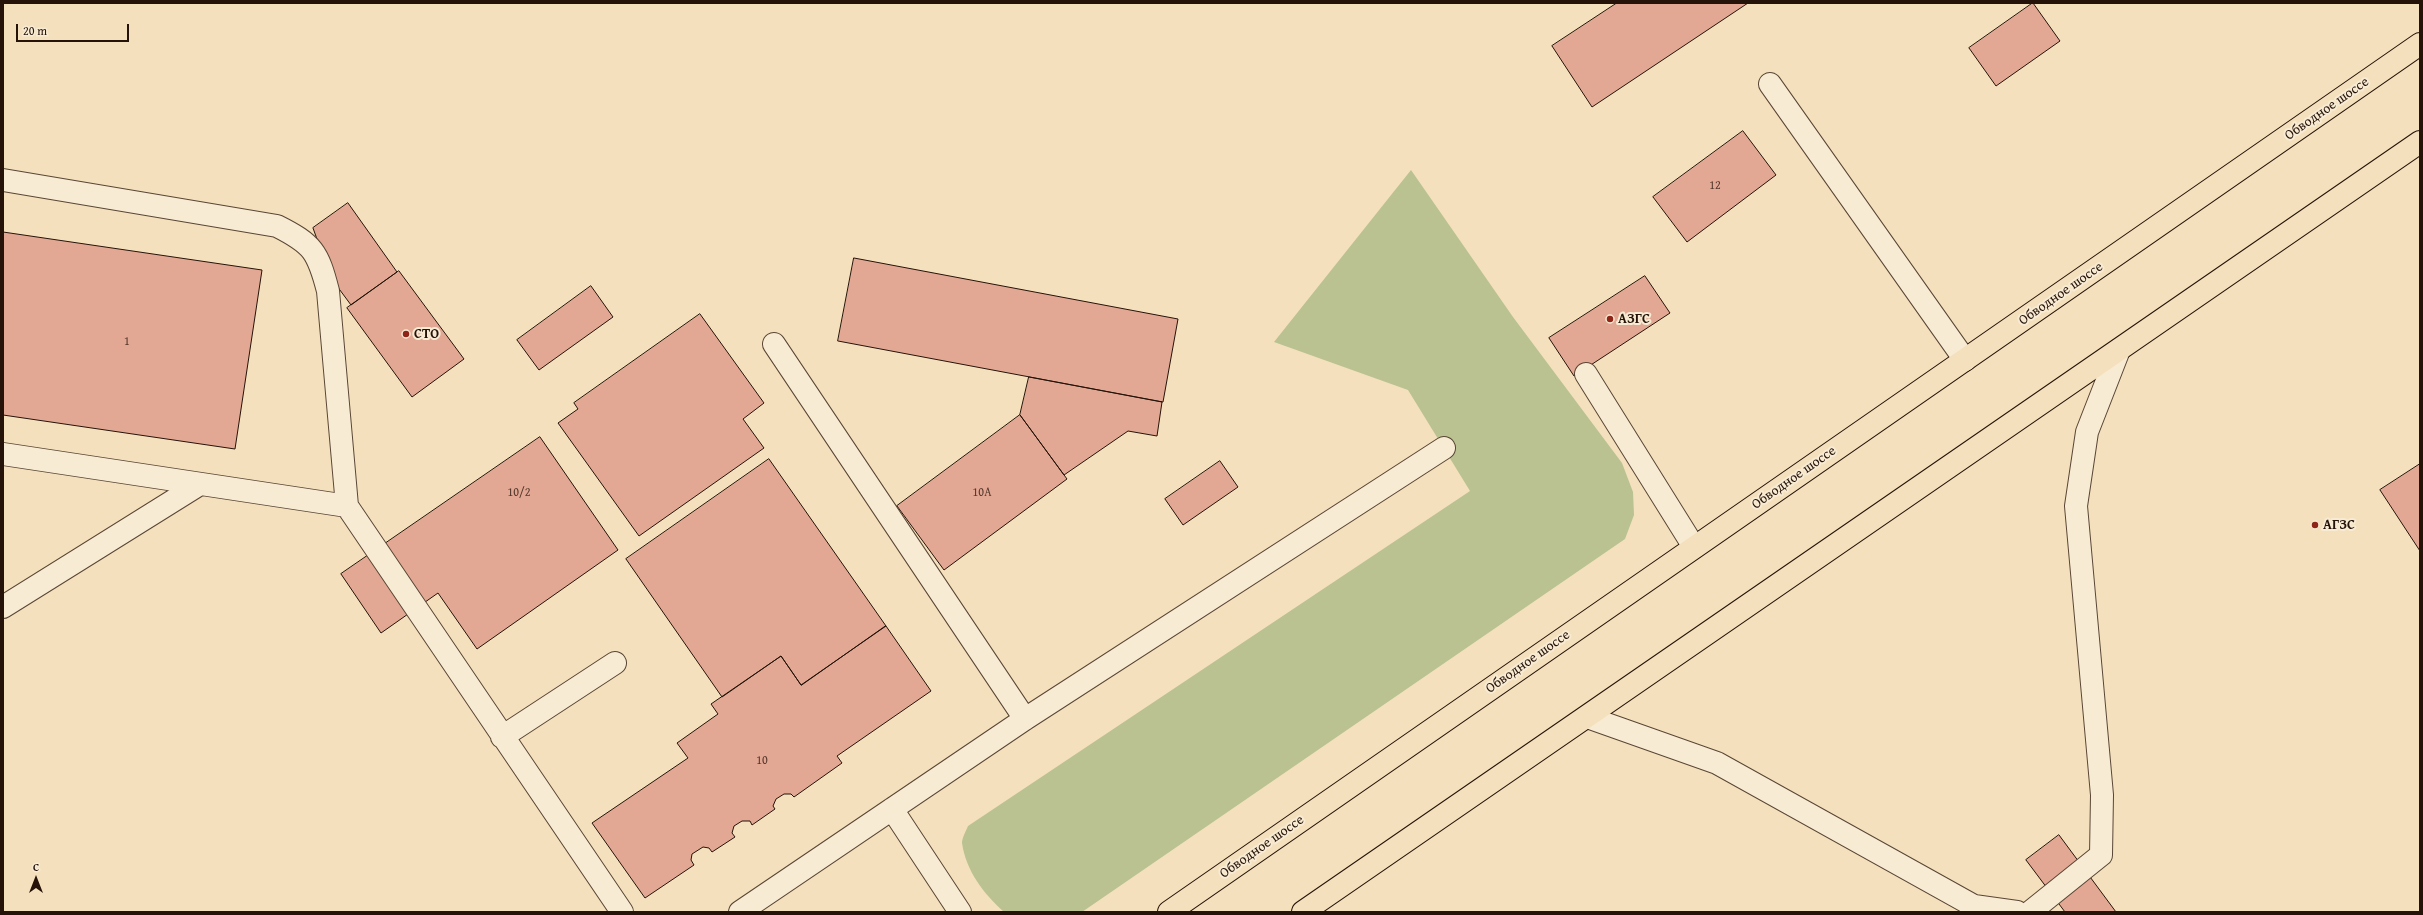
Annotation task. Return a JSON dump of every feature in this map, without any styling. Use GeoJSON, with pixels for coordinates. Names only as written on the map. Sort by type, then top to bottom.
{"type":"FeatureCollection","features":[{"type":"Feature","properties":{"kind":"main road","name":"Обводное шоссе"},"geometry":{"type":"LineString","coordinates":[[1169,912],[2420,44]]}},
{"type":"Feature","properties":{"kind":"main road"},"geometry":{"type":"LineString","coordinates":[[1303,912],[2420,142]]}},
{"type":"Feature","properties":{"kind":"lane"},"geometry":{"type":"LineString","coordinates":[[1770,84],[1965,360]]}},
{"type":"Feature","properties":{"kind":"lane"},"geometry":{"type":"LineString","coordinates":[[3,180],[277,226],[302,239],[320,262],[328,291],[347,506],[502,737],[622,912]]}},
{"type":"Feature","properties":{"kind":"lane"},"geometry":{"type":"LineString","coordinates":[[774,344],[1025,719]]}},
{"type":"Feature","properties":{"kind":"lane"},"geometry":{"type":"LineString","coordinates":[[2030,912],[2101,855],[2102,795],[2076,506],[2087,432],[2119,350]]}},
{"type":"Feature","properties":{"kind":"lane"},"geometry":{"type":"LineString","coordinates":[[1586,374],[1694,547]]}},
{"type":"Feature","properties":{"kind":"lane"},"geometry":{"type":"LineString","coordinates":[[740,912],[1025,719],[1444,448]]}},
{"type":"Feature","properties":{"kind":"lane"},"geometry":{"type":"LineString","coordinates":[[3,454],[347,506]]}},
{"type":"Feature","properties":{"kind":"lane"},"geometry":{"type":"LineString","coordinates":[[3,607],[200,484]]}},
{"type":"Feature","properties":{"kind":"lane"},"geometry":{"type":"LineString","coordinates":[[502,737],[616,663]]}},
{"type":"Feature","properties":{"kind":"lane"},"geometry":{"type":"LineString","coordinates":[[1587,717],[1717,763],[1974,906],[2017,912]]}},
{"type":"Feature","properties":{"kind":"lane"},"geometry":{"type":"LineString","coordinates":[[892,809],[960,912]]}},
{"type":"Feature","properties":{"kind":"green space"},"geometry":{"type":"Polygon","coordinates":[[[1411,170],[1513,317],[1622,463],[1633,492],[1634,515],[1625,539],[1082,912],[1004,912],[983,890],[967,863],[962,843],[968,826],[1470,491],[1408,390],[1274,342],[1411,170]]]}},
{"type":"Feature","properties":{"kind":"building"},"geometry":{"type":"Polygon","coordinates":[[[1617,3],[1748,3],[1592,107],[1552,46],[1617,3]]]}},
{"type":"Feature","properties":{"kind":"building"},"geometry":{"type":"Polygon","coordinates":[[[2033,3],[2060,41],[1996,86],[1969,48],[2033,3]]]}},
{"type":"Feature","properties":{"kind":"building"},"geometry":{"type":"Polygon","coordinates":[[[1743,131],[1776,175],[1687,242],[1653,197],[1743,131]]]}},
{"type":"Feature","properties":{"kind":"building"},"geometry":{"type":"Polygon","coordinates":[[[348,203],[397,272],[351,305],[331,278],[313,228],[348,203]]]}},
{"type":"Feature","properties":{"kind":"building"},"geometry":{"type":"Polygon","coordinates":[[[3,232],[262,270],[235,449],[3,415],[3,232]]]}},
{"type":"Feature","properties":{"kind":"building"},"geometry":{"type":"Polygon","coordinates":[[[854,258],[1178,319],[1163,402],[838,341],[854,258]]]}},
{"type":"Feature","properties":{"kind":"building","name":"СТО"},"geometry":{"type":"Polygon","coordinates":[[[399,271],[464,359],[412,397],[347,308],[399,271]]]}},
{"type":"Feature","properties":{"kind":"building"},"geometry":{"type":"Polygon","coordinates":[[[1645,276],[1670,313],[1574,376],[1549,338],[1645,276]]]}},
{"type":"Feature","properties":{"kind":"building"},"geometry":{"type":"Polygon","coordinates":[[[591,286],[613,317],[539,370],[517,340],[591,286]]]}},
{"type":"Feature","properties":{"kind":"building"},"geometry":{"type":"Polygon","coordinates":[[[700,314],[764,403],[743,419],[764,448],[639,536],[558,423],[578,409],[574,403],[700,314]]]}},
{"type":"Feature","properties":{"kind":"building"},"geometry":{"type":"Polygon","coordinates":[[[1029,377],[1162,402],[1157,436],[1128,431],[1064,475],[1020,415],[1029,377]]]}},
{"type":"Feature","properties":{"kind":"building"},"geometry":{"type":"Polygon","coordinates":[[[1020,415],[1067,479],[944,570],[897,506],[1020,415]]]}},
{"type":"Feature","properties":{"kind":"building"},"geometry":{"type":"Polygon","coordinates":[[[540,437],[618,550],[477,649],[438,593],[381,633],[341,574],[540,437]]]}},
{"type":"Feature","properties":{"kind":"building"},"geometry":{"type":"Polygon","coordinates":[[[769,459],[886,626],[801,685],[781,656],[722,697],[626,559],[769,459]]]}},
{"type":"Feature","properties":{"kind":"building"},"geometry":{"type":"Polygon","coordinates":[[[1220,461],[1238,487],[1183,525],[1165,499],[1220,461]]]}},
{"type":"Feature","properties":{"kind":"building"},"geometry":{"type":"Polygon","coordinates":[[[2420,464],[2420,551],[2380,490],[2420,464]]]}},
{"type":"Feature","properties":{"kind":"building"},"geometry":{"type":"Polygon","coordinates":[[[886,626],[931,691],[837,756],[842,763],[794,797],[791,794],[784,794],[776,799],[773,806],[775,809],[752,825],[750,821],[742,821],[734,826],[732,833],[735,837],[712,852],[709,848],[703,847],[692,854],[691,860],[694,865],[645,898],[592,823],[688,758],[677,743],[718,714],[711,704],[781,656],[801,685],[886,626]]]}},
{"type":"Feature","properties":{"kind":"building"},"geometry":{"type":"Polygon","coordinates":[[[2059,835],[2116,912],[2065,912],[2026,860],[2059,835]]]}},
{"type":"Feature","properties":{"kind":"place","name":"АЗГС"},"geometry":{"type":"Point","coordinates":[1610,319]}},
{"type":"Feature","properties":{"kind":"place","name":"СТО"},"geometry":{"type":"Point","coordinates":[406,334]}},
{"type":"Feature","properties":{"kind":"place","name":"АГЗС"},"geometry":{"type":"Point","coordinates":[2315,525]}}]}
